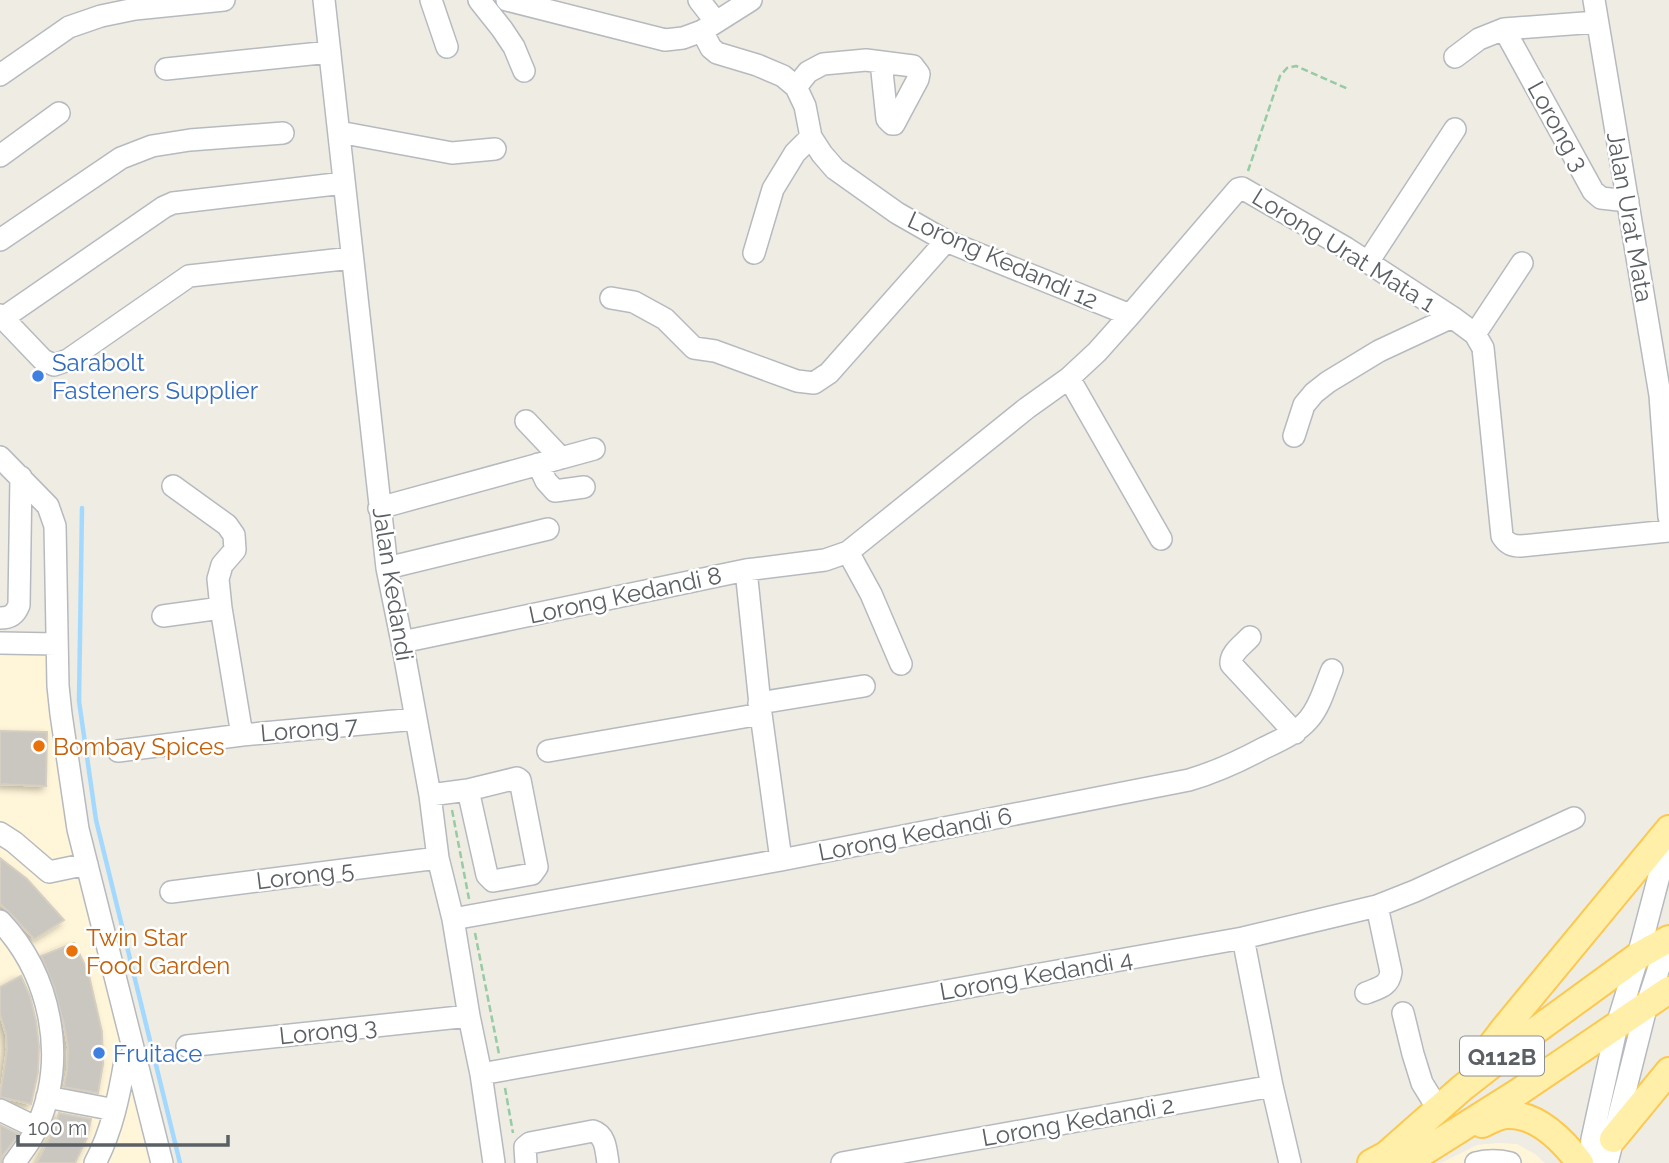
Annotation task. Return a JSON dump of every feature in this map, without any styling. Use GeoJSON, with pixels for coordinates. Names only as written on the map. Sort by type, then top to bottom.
{"type":"FeatureCollection","features":[{"type":"Feature","properties":{"kind":"main road"},"geometry":{"type":"LineString","coordinates":[[1462,1088],[1496,1039],[1669,829]]}},
{"type":"Feature","properties":{"kind":"main road","name":"Q112B"},"geometry":{"type":"LineString","coordinates":[[1371,1163],[1386,1155],[1462,1088],[1535,1031],[1638,956],[1669,938]]}},
{"type":"Feature","properties":{"kind":"main road"},"geometry":{"type":"LineString","coordinates":[[1406,1163],[1517,1093],[1658,997]]}},
{"type":"Feature","properties":{"kind":"main road"},"geometry":{"type":"LineString","coordinates":[[1610,1151],[1669,1071]]}},
{"type":"Feature","properties":{"kind":"main road"},"geometry":{"type":"LineString","coordinates":[[1434,1145],[1499,1116],[1522,1116],[1553,1135],[1580,1163]]}},
{"type":"Feature","properties":{"kind":"street"},"geometry":{"type":"LineString","coordinates":[[0,75],[69,27],[101,16],[135,9],[224,0]]}},
{"type":"Feature","properties":{"kind":"street","name":"Jalan Kedandi"},"geometry":{"type":"LineString","coordinates":[[324,0],[387,568],[416,719],[449,793],[438,858],[463,917],[469,1016],[491,1072],[488,1162]]}},
{"type":"Feature","properties":{"kind":"street"},"geometry":{"type":"LineString","coordinates":[[327,22],[341,0]]}},
{"type":"Feature","properties":{"kind":"street"},"geometry":{"type":"LineString","coordinates":[[431,0],[447,47]]}},
{"type":"Feature","properties":{"kind":"street"},"geometry":{"type":"LineString","coordinates":[[479,0],[514,47],[524,71]]}},
{"type":"Feature","properties":{"kind":"street"},"geometry":{"type":"LineString","coordinates":[[507,0],[543,4],[665,40],[683,38],[709,26],[751,0]]}},
{"type":"Feature","properties":{"kind":"street"},"geometry":{"type":"LineString","coordinates":[[699,0],[709,26],[711,48],[717,53],[783,76],[796,87],[808,72],[823,64],[880,62]]}},
{"type":"Feature","properties":{"kind":"street","name":"Jalan Urat Mata"},"geometry":{"type":"LineString","coordinates":[[1594,0],[1665,395],[1669,517]]}},
{"type":"Feature","properties":{"kind":"street"},"geometry":{"type":"LineString","coordinates":[[1455,57],[1479,40],[1504,29],[1597,22]]}},
{"type":"Feature","properties":{"kind":"street","name":"Lorong 3"},"geometry":{"type":"LineString","coordinates":[[1504,29],[1593,191],[1601,198],[1628,201]]}},
{"type":"Feature","properties":{"kind":"street"},"geometry":{"type":"LineString","coordinates":[[166,69],[330,52]]}},
{"type":"Feature","properties":{"kind":"street","name":"Lorong Kedandi 12"},"geometry":{"type":"LineString","coordinates":[[796,87],[805,106],[811,137],[822,154],[835,169],[897,213],[946,241],[1130,315]]}},
{"type":"Feature","properties":{"kind":"street"},"geometry":{"type":"LineString","coordinates":[[0,156],[59,113]]}},
{"type":"Feature","properties":{"kind":"street"},"geometry":{"type":"LineString","coordinates":[[1368,262],[1455,129]]}},
{"type":"Feature","properties":{"kind":"street"},"geometry":{"type":"LineString","coordinates":[[339,132],[452,153],[495,149]]}},
{"type":"Feature","properties":{"kind":"street"},"geometry":{"type":"LineString","coordinates":[[0,240],[121,158],[152,146],[190,140],[283,133]]}},
{"type":"Feature","properties":{"kind":"street"},"geometry":{"type":"LineString","coordinates":[[754,253],[773,189],[795,153],[811,137]]}},
{"type":"Feature","properties":{"kind":"street"},"geometry":{"type":"LineString","coordinates":[[344,183],[173,203],[2,317],[43,360],[54,365],[68,360],[189,276],[352,258]]}},
{"type":"Feature","properties":{"kind":"street","name":"Lorong Urat Mata 1"},"geometry":{"type":"LineString","coordinates":[[848,552],[1027,408],[1069,378],[1097,352],[1242,188],[1368,262],[1475,334]]}},
{"type":"Feature","properties":{"kind":"street"},"geometry":{"type":"LineString","coordinates":[[611,298],[634,302],[665,319],[694,348],[715,351],[797,380],[814,383],[829,373],[946,241]]}},
{"type":"Feature","properties":{"kind":"street"},"geometry":{"type":"LineString","coordinates":[[1522,263],[1475,334],[1483,348],[1502,536],[1511,545],[1521,546],[1669,531]]}},
{"type":"Feature","properties":{"kind":"street"},"geometry":{"type":"LineString","coordinates":[[1294,436],[1304,404],[1328,382],[1379,351],[1452,317]]}},
{"type":"Feature","properties":{"kind":"street"},"geometry":{"type":"LineString","coordinates":[[1069,378],[1161,539]]}},
{"type":"Feature","properties":{"kind":"street"},"geometry":{"type":"LineString","coordinates":[[526,421],[561,458]]}},
{"type":"Feature","properties":{"kind":"street"},"geometry":{"type":"LineString","coordinates":[[379,508],[594,449]]}},
{"type":"Feature","properties":{"kind":"street"},"geometry":{"type":"LineString","coordinates":[[0,457],[48,506],[55,526],[58,686],[76,816],[162,1163]]}},
{"type":"Feature","properties":{"kind":"street"},"geometry":{"type":"LineString","coordinates":[[538,464],[545,481],[555,491],[584,487]]}},
{"type":"Feature","properties":{"kind":"street"},"geometry":{"type":"LineString","coordinates":[[0,618],[7,618],[15,613],[19,606],[20,477]]}},
{"type":"Feature","properties":{"kind":"street"},"geometry":{"type":"LineString","coordinates":[[173,486],[227,525],[234,535],[234,550],[222,565],[218,579],[242,735]]}},
{"type":"Feature","properties":{"kind":"street"},"geometry":{"type":"LineString","coordinates":[[387,568],[548,529]]}},
{"type":"Feature","properties":{"kind":"street"},"geometry":{"type":"LineString","coordinates":[[848,552],[871,594],[901,664]]}},
{"type":"Feature","properties":{"kind":"street","name":"Lorong Kedandi 8"},"geometry":{"type":"LineString","coordinates":[[402,642],[746,570],[825,560],[848,552]]}},
{"type":"Feature","properties":{"kind":"street"},"geometry":{"type":"LineString","coordinates":[[746,570],[760,708],[781,860]]}},
{"type":"Feature","properties":{"kind":"street"},"geometry":{"type":"LineString","coordinates":[[163,616],[221,608]]}},
{"type":"Feature","properties":{"kind":"street"},"geometry":{"type":"LineString","coordinates":[[1250,637],[1232,655],[1231,664],[1295,733]]}},
{"type":"Feature","properties":{"kind":"street"},"geometry":{"type":"LineString","coordinates":[[0,643],[57,643]]}},
{"type":"Feature","properties":{"kind":"street","name":"Lorong Kedandi 6"},"geometry":{"type":"LineString","coordinates":[[463,917],[781,860],[1189,780],[1240,761],[1295,733],[1318,706],[1332,670]]}},
{"type":"Feature","properties":{"kind":"street"},"geometry":{"type":"LineString","coordinates":[[548,751],[864,686]]}},
{"type":"Feature","properties":{"kind":"street","name":"Lorong 7"},"geometry":{"type":"LineString","coordinates":[[118,751],[242,735],[416,719]]}},
{"type":"Feature","properties":{"kind":"street"},"geometry":{"type":"LineString","coordinates":[[517,778],[520,780],[537,867],[532,874],[493,881],[486,875],[449,793],[517,778]]}},
{"type":"Feature","properties":{"kind":"street","name":"Lorong Kedandi 4"},"geometry":{"type":"LineString","coordinates":[[491,1072],[1243,938],[1377,906],[1574,818]]}},
{"type":"Feature","properties":{"kind":"street"},"geometry":{"type":"LineString","coordinates":[[0,833],[49,872],[87,864]]}},
{"type":"Feature","properties":{"kind":"street"},"geometry":{"type":"LineString","coordinates":[[1589,1163],[1617,1025],[1669,838]]}},
{"type":"Feature","properties":{"kind":"street","name":"Lorong 5"},"geometry":{"type":"LineString","coordinates":[[171,892],[438,858]]}},
{"type":"Feature","properties":{"kind":"street"},"geometry":{"type":"LineString","coordinates":[[1366,993],[1384,986],[1390,980],[1391,972],[1377,906]]}},
{"type":"Feature","properties":{"kind":"street"},"geometry":{"type":"LineString","coordinates":[[0,921],[24,951],[47,1008],[52,1033],[50,1087],[37,1128],[14,1163]]}},
{"type":"Feature","properties":{"kind":"street"},"geometry":{"type":"LineString","coordinates":[[1243,938],[1290,1163]]}},
{"type":"Feature","properties":{"kind":"street"},"geometry":{"type":"LineString","coordinates":[[1610,1151],[1658,997],[1669,938]]}},
{"type":"Feature","properties":{"kind":"street"},"geometry":{"type":"LineString","coordinates":[[1403,1013],[1422,1083],[1438,1109]]}},
{"type":"Feature","properties":{"kind":"street","name":"Lorong 3"},"geometry":{"type":"LineString","coordinates":[[187,1046],[469,1016]]}},
{"type":"Feature","properties":{"kind":"street"},"geometry":{"type":"LineString","coordinates":[[95,1163],[119,1097],[125,1060],[136,1058]]}},
{"type":"Feature","properties":{"kind":"street","name":"Lorong Kedandi 2"},"geometry":{"type":"LineString","coordinates":[[842,1163],[1272,1086]]}},
{"type":"Feature","properties":{"kind":"street"},"geometry":{"type":"LineString","coordinates":[[47,1097],[115,1110]]}},
{"type":"Feature","properties":{"kind":"street"},"geometry":{"type":"LineString","coordinates":[[0,1110],[37,1128]]}},
{"type":"Feature","properties":{"kind":"street"},"geometry":{"type":"LineString","coordinates":[[526,1163],[525,1147],[530,1143],[593,1131],[599,1133],[603,1139],[608,1163]]}},
{"type":"Feature","properties":{"kind":"street"},"geometry":{"type":"LineString","coordinates":[[1476,1163],[1497,1160],[1510,1163]]}},
{"type":"Feature","properties":{"kind":"path"},"geometry":{"type":"LineString","coordinates":[[1242,188],[1280,76],[1287,68],[1296,66],[1348,89]]}},
{"type":"Feature","properties":{"kind":"path"},"geometry":{"type":"LineString","coordinates":[[449,793],[463,917],[491,1072],[513,1136]]}},
{"type":"Feature","properties":{"kind":"shaded area"},"geometry":{"type":"Polygon","coordinates":[[[0,647],[68,647],[70,720],[85,830],[173,1163],[0,1163],[0,647]]]}},
{"type":"Feature","properties":{"kind":"shaded area"},"geometry":{"type":"Polygon","coordinates":[[[1517,1144],[1545,1163],[1441,1163],[1477,1145],[1517,1144]]]}},
{"type":"Feature","properties":{"kind":"building"},"geometry":{"type":"Polygon","coordinates":[[[0,731],[47,732],[46,786],[0,784],[0,731]]]}},
{"type":"Feature","properties":{"kind":"building"},"geometry":{"type":"Polygon","coordinates":[[[0,858],[27,879],[64,920],[34,939],[0,904],[0,858]]]}},
{"type":"Feature","properties":{"kind":"building"},"geometry":{"type":"Polygon","coordinates":[[[74,943],[88,971],[102,1032],[103,1064],[98,1093],[64,1087],[68,1047],[54,987],[41,956],[74,943]]]}},
{"type":"Feature","properties":{"kind":"building"},"geometry":{"type":"Polygon","coordinates":[[[21,976],[30,996],[39,1046],[38,1072],[31,1104],[0,1097],[7,1050],[0,1014],[0,987],[21,976]]]}},
{"type":"Feature","properties":{"kind":"building"},"geometry":{"type":"Polygon","coordinates":[[[59,1113],[91,1119],[87,1138],[75,1163],[37,1163],[53,1132],[59,1113]]]}},
{"type":"Feature","properties":{"kind":"building"},"geometry":{"type":"Polygon","coordinates":[[[0,1125],[19,1134],[3,1155],[1,1163],[0,1125]]]}},
{"type":"Feature","properties":{"kind":"waterway"},"geometry":{"type":"LineString","coordinates":[[82,508],[79,701],[96,820],[180,1163]]}},
{"type":"Feature","properties":{"kind":"place","name":"Sarabolt Fasteners Supplier"},"geometry":{"type":"Point","coordinates":[38,376]}},
{"type":"Feature","properties":{"kind":"place","name":"Bombay Spices"},"geometry":{"type":"Point","coordinates":[39,746]}},
{"type":"Feature","properties":{"kind":"place","name":"Twin Star Food Garden"},"geometry":{"type":"Point","coordinates":[72,951]}},
{"type":"Feature","properties":{"kind":"place","name":"Fruitace"},"geometry":{"type":"Point","coordinates":[99,1053]}}]}
